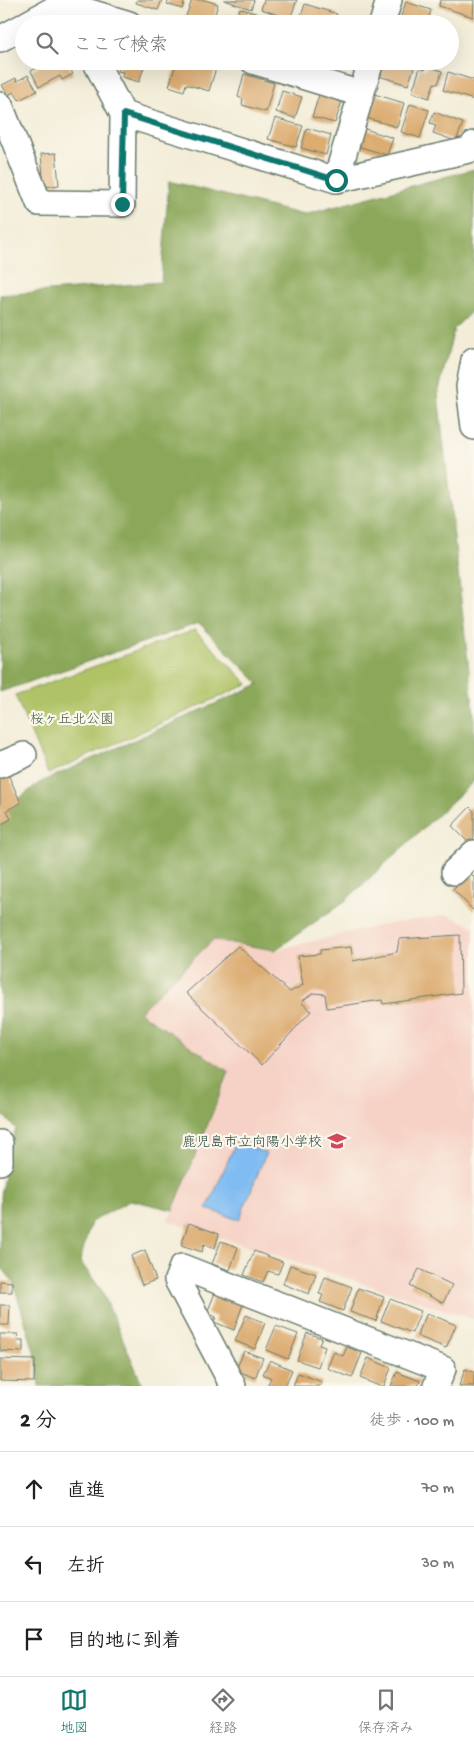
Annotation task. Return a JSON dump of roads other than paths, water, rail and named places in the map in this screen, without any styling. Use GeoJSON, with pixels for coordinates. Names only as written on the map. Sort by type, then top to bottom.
{"type":"FeatureCollection","features":[{"type":"Feature","properties":{"kind":"street"},"geometry":{"type":"LineString","coordinates":[[50,15],[66,9],[91,15]]}},
{"type":"Feature","properties":{"kind":"street"},"geometry":{"type":"LineString","coordinates":[[0,39],[15,31]]}},
{"type":"Feature","properties":{"kind":"street"},"geometry":{"type":"LineString","coordinates":[[0,106],[39,203],[122,204],[124,114],[100,70]]}},
{"type":"Feature","properties":{"kind":"street"},"geometry":{"type":"LineString","coordinates":[[282,70],[361,94]]}},
{"type":"Feature","properties":{"kind":"street"},"geometry":{"type":"LineString","coordinates":[[336,180],[368,70]]}},
{"type":"Feature","properties":{"kind":"street"},"geometry":{"type":"LineString","coordinates":[[124,114],[336,180],[473,149],[474,144]]}},
{"type":"Feature","properties":{"kind":"street"},"geometry":{"type":"LineString","coordinates":[[474,360],[472,387],[474,427]]}},
{"type":"Feature","properties":{"kind":"street"},"geometry":{"type":"LineString","coordinates":[[0,764],[24,755]]}},
{"type":"Feature","properties":{"kind":"street"},"geometry":{"type":"LineString","coordinates":[[454,872],[474,853]]}},
{"type":"Feature","properties":{"kind":"street"},"geometry":{"type":"LineString","coordinates":[[0,1143],[0,1162]]}},
{"type":"Feature","properties":{"kind":"street"},"geometry":{"type":"LineString","coordinates":[[233,1386],[177,1280],[182,1267],[443,1369],[436,1386]]}},
{"type":"Feature","properties":{"kind":"water"},"geometry":{"type":"Polygon","coordinates":[[[236,1142],[266,1153],[239,1220],[207,1209],[236,1142]]]}},
{"type":"Feature","properties":{"kind":"place","name":"鹿児島市立向陽小学校"},"geometry":{"type":"Point","coordinates":[337,1141]}},
{"type":"Feature","properties":{"kind":"park label","name":"桜ヶ丘北公園"},"geometry":{"type":"Point","coordinates":[72,718]}}]}
